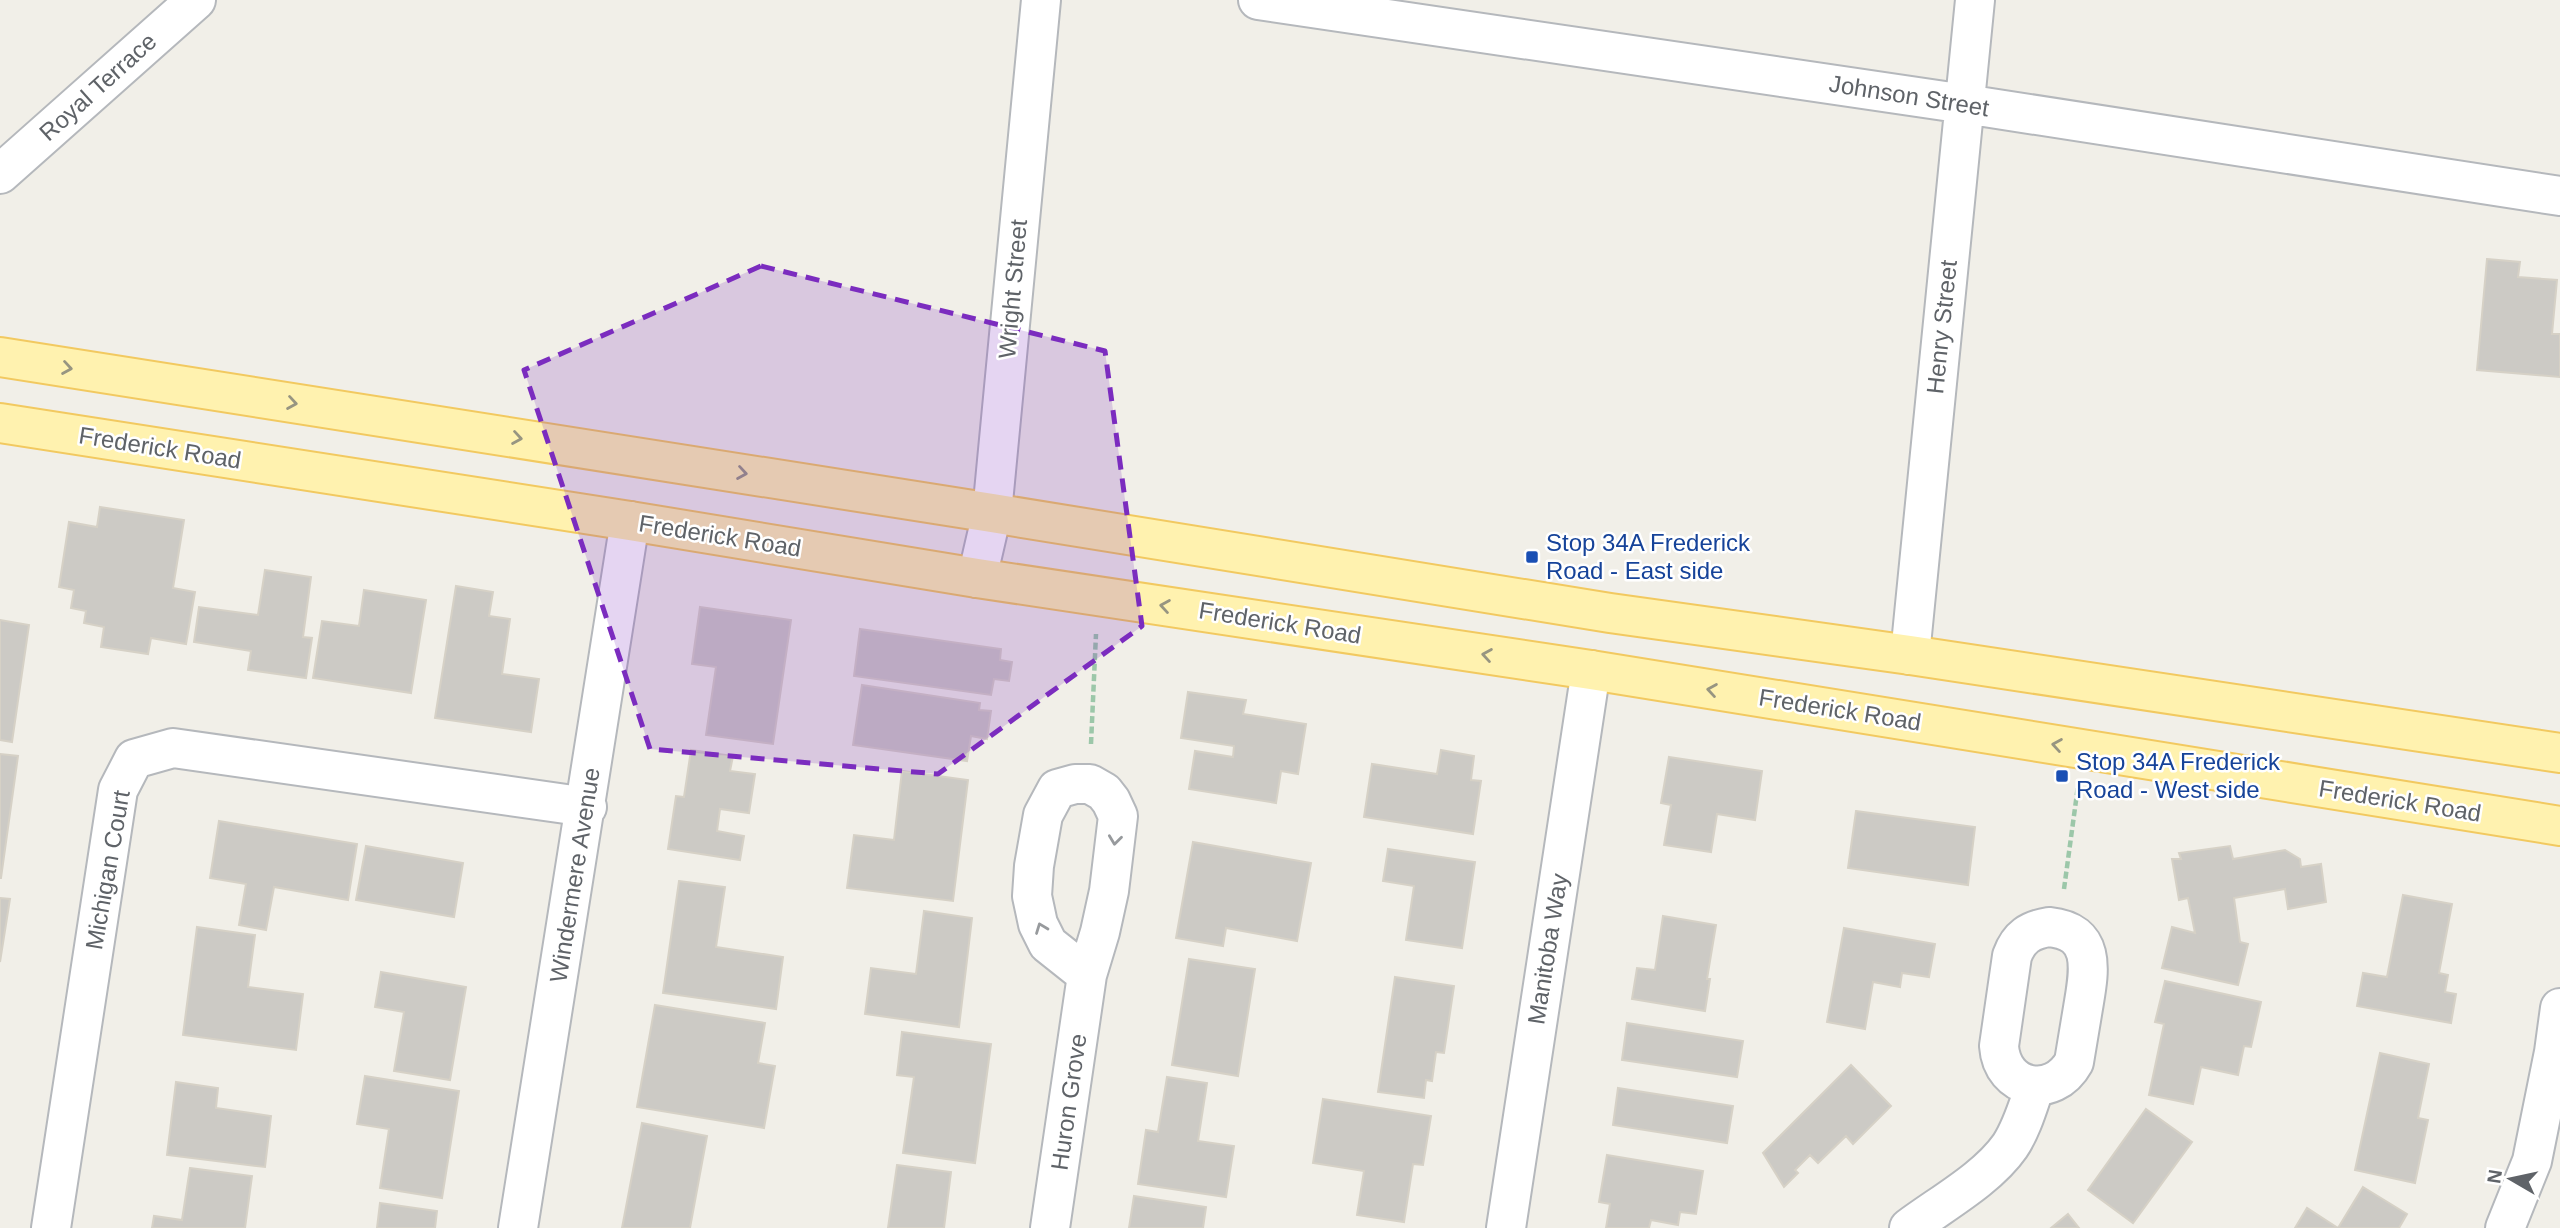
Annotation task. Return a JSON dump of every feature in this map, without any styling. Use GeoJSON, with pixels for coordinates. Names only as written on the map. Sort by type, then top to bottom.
{"type":"FeatureCollection","features":[{"type":"Feature","properties":{"kind":"main road"},"geometry":{"type":"LineString","coordinates":[[0,357],[1596,611],[1910,654],[2560,753]]}},
{"type":"Feature","properties":{"kind":"main road","name":"Frederick Road"},"geometry":{"type":"LineString","coordinates":[[0,423],[977,578],[1591,670],[2560,827]]}},
{"type":"Feature","properties":{"kind":"street","name":"Royal Terrace"},"geometry":{"type":"LineString","coordinates":[[0,174],[196,0]]}},
{"type":"Feature","properties":{"kind":"street","name":"Wright Street"},"geometry":{"type":"LineString","coordinates":[[977,578],[992,513],[1041,0]]}},
{"type":"Feature","properties":{"kind":"street","name":"Johnson Street"},"geometry":{"type":"LineString","coordinates":[[1258,0],[1965,104],[2560,196]]}},
{"type":"Feature","properties":{"kind":"street","name":"Henry Street"},"geometry":{"type":"LineString","coordinates":[[1910,654],[1975,0]]}},
{"type":"Feature","properties":{"kind":"street","name":"Windermere Avenue"},"geometry":{"type":"LineString","coordinates":[[519,1228],[630,521]]}},
{"type":"Feature","properties":{"kind":"street","name":"Manitoba Way"},"geometry":{"type":"LineString","coordinates":[[1506,1228],[1591,670]]}},
{"type":"Feature","properties":{"kind":"street","name":"Michigan Court"},"geometry":{"type":"LineString","coordinates":[[51,1228],[118,790],[134,759],[173,748],[587,807]]}},
{"type":"Feature","properties":{"kind":"street"},"geometry":{"type":"LineString","coordinates":[[1087,975],[1048,944],[1038,924],[1032,896],[1043,815],[1058,789],[1075,784],[1090,784]]}},
{"type":"Feature","properties":{"kind":"street","name":"Huron Grove"},"geometry":{"type":"LineString","coordinates":[[1050,1228],[1087,975],[1109,891],[1118,816],[1104,792],[1090,784]]}},
{"type":"Feature","properties":{"kind":"street"},"geometry":{"type":"LineString","coordinates":[[2049,927],[2058,928],[2068,931],[2082,944],[2087,952],[2089,972],[2074,1062],[2070,1071],[2055,1083],[2035,1086],[2016,1080],[2000,1056],[2012,956],[2016,946],[2029,932],[2049,927]]}},
{"type":"Feature","properties":{"kind":"street"},"geometry":{"type":"LineString","coordinates":[[2505,1228],[2532,1161],[2557,1052],[2560,1008]]}},
{"type":"Feature","properties":{"kind":"street"},"geometry":{"type":"LineString","coordinates":[[1909,1228],[1992,1167],[2021,1125],[2035,1086]]}},
{"type":"Feature","properties":{"kind":"path"},"geometry":{"type":"LineString","coordinates":[[1090,784],[1096,627]]}},
{"type":"Feature","properties":{"kind":"path"},"geometry":{"type":"LineString","coordinates":[[2058,928],[2079,781]]}},
{"type":"Feature","properties":{"kind":"highlighted area"},"geometry":{"type":"Polygon","coordinates":[[[761,266],[1105,351],[1142,626],[938,774],[650,749],[524,370],[761,266]]]}},
{"type":"Feature","properties":{"kind":"building"},"geometry":{"type":"Polygon","coordinates":[[[2487,259],[2520,262],[2518,277],[2557,280],[2552,334],[2560,334],[2560,377],[2477,370],[2487,259]]]}},
{"type":"Feature","properties":{"kind":"building"},"geometry":{"type":"Polygon","coordinates":[[[100,507],[184,520],[173,588],[195,592],[186,644],[151,638],[148,654],[101,647],[104,627],[84,623],[86,611],[71,608],[74,590],[59,587],[69,522],[97,527],[100,507]]]}},
{"type":"Feature","properties":{"kind":"building"},"geometry":{"type":"Polygon","coordinates":[[[265,570],[311,577],[303,637],[312,638],[306,678],[248,670],[251,651],[194,642],[199,607],[258,615],[265,570]]]}},
{"type":"Feature","properties":{"kind":"building"},"geometry":{"type":"Polygon","coordinates":[[[456,586],[493,592],[489,616],[510,619],[502,674],[539,679],[531,732],[435,718],[456,586]]]}},
{"type":"Feature","properties":{"kind":"building"},"geometry":{"type":"Polygon","coordinates":[[[364,590],[426,600],[411,693],[313,678],[322,621],[359,626],[364,590]]]}},
{"type":"Feature","properties":{"kind":"building"},"geometry":{"type":"Polygon","coordinates":[[[700,607],[791,620],[773,744],[706,735],[716,667],[692,664],[700,607]]]}},
{"type":"Feature","properties":{"kind":"building"},"geometry":{"type":"Polygon","coordinates":[[[0,620],[29,625],[12,742],[0,740],[0,620]]]}},
{"type":"Feature","properties":{"kind":"building"},"geometry":{"type":"Polygon","coordinates":[[[860,629],[1001,649],[1000,660],[1012,662],[1009,681],[994,679],[991,695],[854,676],[860,629]]]}},
{"type":"Feature","properties":{"kind":"building"},"geometry":{"type":"Polygon","coordinates":[[[862,685],[980,703],[979,710],[991,711],[987,739],[971,736],[967,761],[853,745],[862,685]]]}},
{"type":"Feature","properties":{"kind":"building"},"geometry":{"type":"Polygon","coordinates":[[[1188,692],[1246,700],[1243,714],[1306,724],[1298,774],[1281,771],[1276,803],[1189,789],[1195,751],[1233,757],[1234,746],[1181,738],[1188,692]]]}},
{"type":"Feature","properties":{"kind":"building"},"geometry":{"type":"Polygon","coordinates":[[[691,750],[733,756],[730,771],[755,774],[749,813],[720,809],[717,831],[744,836],[740,860],[668,849],[676,796],[684,797],[691,750]]]}},
{"type":"Feature","properties":{"kind":"building"},"geometry":{"type":"Polygon","coordinates":[[[1441,750],[1474,756],[1471,780],[1481,781],[1473,834],[1364,817],[1372,764],[1437,774],[1441,750]]]}},
{"type":"Feature","properties":{"kind":"building"},"geometry":{"type":"Polygon","coordinates":[[[0,754],[18,756],[1,878],[0,878],[0,754]]]}},
{"type":"Feature","properties":{"kind":"building"},"geometry":{"type":"Polygon","coordinates":[[[1669,757],[1762,771],[1755,820],[1717,814],[1711,852],[1664,845],[1671,805],[1661,803],[1669,757]]]}},
{"type":"Feature","properties":{"kind":"building"},"geometry":{"type":"Polygon","coordinates":[[[902,771],[968,780],[953,901],[847,888],[854,835],[894,840],[902,771]]]}},
{"type":"Feature","properties":{"kind":"building"},"geometry":{"type":"Polygon","coordinates":[[[1856,811],[1975,827],[1968,885],[1848,868],[1856,811]]]}},
{"type":"Feature","properties":{"kind":"building"},"geometry":{"type":"Polygon","coordinates":[[[219,821],[357,844],[348,900],[274,887],[266,930],[239,925],[246,884],[210,878],[219,821]]]}},
{"type":"Feature","properties":{"kind":"building"},"geometry":{"type":"Polygon","coordinates":[[[1193,842],[1311,863],[1297,941],[1226,928],[1223,946],[1176,938],[1193,842]]]}},
{"type":"Feature","properties":{"kind":"building"},"geometry":{"type":"Polygon","coordinates":[[[366,846],[463,863],[454,917],[356,900],[366,846]]]}},
{"type":"Feature","properties":{"kind":"building"},"geometry":{"type":"Polygon","coordinates":[[[2230,846],[2233,859],[2285,850],[2300,859],[2301,867],[2321,864],[2326,902],[2288,909],[2285,889],[2234,898],[2240,942],[2248,944],[2238,985],[2162,968],[2172,927],[2195,933],[2188,898],[2179,900],[2172,859],[2181,859],[2179,853],[2230,846]]]}},
{"type":"Feature","properties":{"kind":"building"},"geometry":{"type":"Polygon","coordinates":[[[1388,849],[1475,862],[1462,948],[1406,940],[1414,886],[1383,881],[1388,849]]]}},
{"type":"Feature","properties":{"kind":"building"},"geometry":{"type":"Polygon","coordinates":[[[679,881],[725,887],[716,947],[783,957],[776,1009],[663,993],[679,881]]]}},
{"type":"Feature","properties":{"kind":"building"},"geometry":{"type":"Polygon","coordinates":[[[2403,895],[2452,904],[2439,973],[2448,975],[2445,992],[2456,994],[2451,1023],[2357,1006],[2363,973],[2387,977],[2403,895]]]}},
{"type":"Feature","properties":{"kind":"building"},"geometry":{"type":"Polygon","coordinates":[[[0,898],[10,899],[0,962],[0,898]]]}},
{"type":"Feature","properties":{"kind":"building"},"geometry":{"type":"Polygon","coordinates":[[[924,911],[972,918],[959,1027],[865,1014],[871,968],[916,974],[924,911]]]}},
{"type":"Feature","properties":{"kind":"building"},"geometry":{"type":"Polygon","coordinates":[[[1663,916],[1716,925],[1705,1011],[1632,999],[1637,968],[1655,970],[1663,916]]]}},
{"type":"Feature","properties":{"kind":"building"},"geometry":{"type":"Polygon","coordinates":[[[197,927],[255,935],[248,987],[303,994],[296,1050],[183,1035],[197,927]]]}},
{"type":"Feature","properties":{"kind":"building"},"geometry":{"type":"Polygon","coordinates":[[[1844,928],[1935,944],[1929,977],[1902,973],[1900,987],[1873,982],[1865,1029],[1827,1022],[1844,928]]]}},
{"type":"Feature","properties":{"kind":"building"},"geometry":{"type":"Polygon","coordinates":[[[1189,959],[1255,969],[1238,1076],[1172,1065],[1189,959]]]}},
{"type":"Feature","properties":{"kind":"building"},"geometry":{"type":"Polygon","coordinates":[[[381,972],[466,987],[450,1080],[394,1071],[404,1012],[375,1007],[381,972]]]}},
{"type":"Feature","properties":{"kind":"building"},"geometry":{"type":"Polygon","coordinates":[[[1395,977],[1454,986],[1444,1053],[1436,1052],[1432,1081],[1426,1080],[1424,1098],[1378,1092],[1395,977]]]}},
{"type":"Feature","properties":{"kind":"building"},"geometry":{"type":"Polygon","coordinates":[[[2165,981],[2261,1002],[2251,1047],[2244,1046],[2238,1075],[2201,1067],[2193,1104],[2149,1095],[2164,1024],[2155,1022],[2165,981]]]}},
{"type":"Feature","properties":{"kind":"building"},"geometry":{"type":"Polygon","coordinates":[[[655,1005],[765,1023],[758,1063],[775,1066],[764,1128],[637,1107],[655,1005]]]}},
{"type":"Feature","properties":{"kind":"building"},"geometry":{"type":"Polygon","coordinates":[[[1627,1023],[1743,1041],[1737,1077],[1622,1060],[1627,1023]]]}},
{"type":"Feature","properties":{"kind":"building"},"geometry":{"type":"Polygon","coordinates":[[[902,1032],[991,1044],[975,1163],[903,1153],[914,1077],[897,1075],[902,1032]]]}},
{"type":"Feature","properties":{"kind":"building"},"geometry":{"type":"Polygon","coordinates":[[[2380,1053],[2429,1064],[2418,1118],[2428,1120],[2415,1183],[2355,1170],[2380,1053]]]}},
{"type":"Feature","properties":{"kind":"building"},"geometry":{"type":"Polygon","coordinates":[[[1851,1065],[1891,1106],[1853,1144],[1846,1136],[1818,1163],[1810,1155],[1795,1170],[1798,1173],[1784,1187],[1763,1153],[1851,1065]]]}},
{"type":"Feature","properties":{"kind":"building"},"geometry":{"type":"Polygon","coordinates":[[[365,1076],[459,1091],[442,1198],[380,1188],[389,1129],[357,1124],[365,1076]]]}},
{"type":"Feature","properties":{"kind":"building"},"geometry":{"type":"Polygon","coordinates":[[[1167,1077],[1207,1083],[1198,1141],[1234,1146],[1226,1197],[1138,1184],[1146,1130],[1158,1132],[1167,1077]]]}},
{"type":"Feature","properties":{"kind":"building"},"geometry":{"type":"Polygon","coordinates":[[[176,1082],[218,1088],[216,1108],[271,1116],[265,1167],[167,1155],[176,1082]]]}},
{"type":"Feature","properties":{"kind":"building"},"geometry":{"type":"Polygon","coordinates":[[[1618,1088],[1733,1106],[1727,1143],[1613,1125],[1618,1088]]]}},
{"type":"Feature","properties":{"kind":"building"},"geometry":{"type":"Polygon","coordinates":[[[1323,1099],[1431,1116],[1423,1165],[1413,1164],[1404,1222],[1357,1215],[1364,1171],[1313,1163],[1323,1099]]]}},
{"type":"Feature","properties":{"kind":"building"},"geometry":{"type":"Polygon","coordinates":[[[2146,1109],[2192,1142],[2133,1223],[2088,1190],[2146,1109]]]}},
{"type":"Feature","properties":{"kind":"building"},"geometry":{"type":"Polygon","coordinates":[[[642,1123],[707,1136],[690,1228],[622,1228],[642,1123]]]}},
{"type":"Feature","properties":{"kind":"building"},"geometry":{"type":"Polygon","coordinates":[[[1607,1155],[1703,1171],[1696,1214],[1680,1212],[1678,1225],[1651,1220],[1649,1228],[1606,1228],[1610,1204],[1599,1202],[1607,1155]]]}},
{"type":"Feature","properties":{"kind":"building"},"geometry":{"type":"Polygon","coordinates":[[[897,1165],[951,1172],[944,1228],[888,1228],[897,1165]]]}},
{"type":"Feature","properties":{"kind":"building"},"geometry":{"type":"Polygon","coordinates":[[[190,1168],[252,1176],[245,1228],[152,1228],[154,1216],[182,1220],[190,1168]]]}},
{"type":"Feature","properties":{"kind":"building"},"geometry":{"type":"Polygon","coordinates":[[[2363,1187],[2407,1214],[2399,1228],[2338,1228],[2363,1187]]]}},
{"type":"Feature","properties":{"kind":"building"},"geometry":{"type":"Polygon","coordinates":[[[1134,1196],[1206,1207],[1203,1228],[1129,1228],[1134,1196]]]}},
{"type":"Feature","properties":{"kind":"building"},"geometry":{"type":"Polygon","coordinates":[[[380,1203],[437,1211],[435,1228],[377,1228],[380,1203]]]}},
{"type":"Feature","properties":{"kind":"building"},"geometry":{"type":"Polygon","coordinates":[[[2307,1208],[2338,1228],[2295,1228],[2307,1208]]]}},
{"type":"Feature","properties":{"kind":"building"},"geometry":{"type":"Polygon","coordinates":[[[2068,1214],[2079,1228],[2051,1228],[2068,1214]]]}},
{"type":"Feature","properties":{"kind":"place","name":"Stop 34A Frederick Road - East side"},"geometry":{"type":"Point","coordinates":[1532,557]}},
{"type":"Feature","properties":{"kind":"place","name":"Stop 34A Frederick Road - West side"},"geometry":{"type":"Point","coordinates":[2062,776]}}]}
